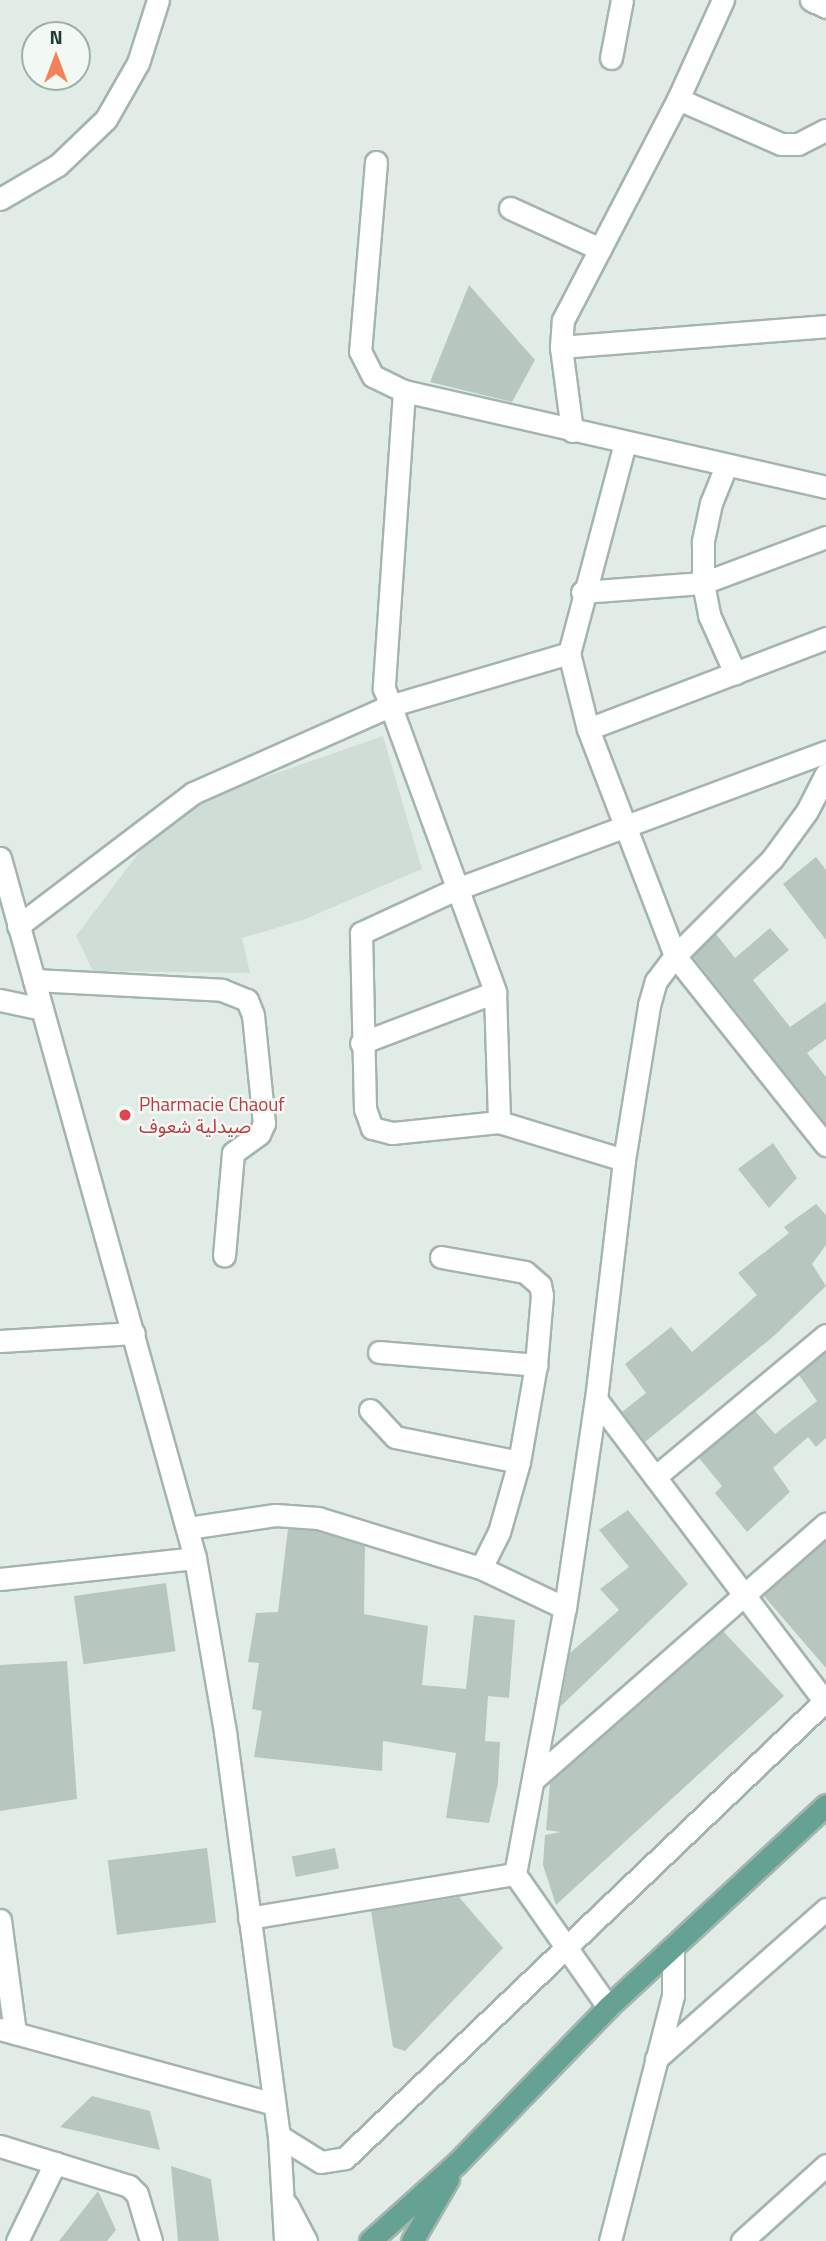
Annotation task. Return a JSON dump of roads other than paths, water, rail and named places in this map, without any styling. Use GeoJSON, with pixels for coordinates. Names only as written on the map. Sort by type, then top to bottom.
{"type":"FeatureCollection","features":[{"type":"Feature","properties":{"kind":"main road"},"geometry":{"type":"LineString","coordinates":[[370,2241],[457,2163],[608,2007],[826,1805]]}},
{"type":"Feature","properties":{"kind":"main road"},"geometry":{"type":"LineString","coordinates":[[412,2241],[457,2163]]}},
{"type":"Feature","properties":{"kind":"street"},"geometry":{"type":"LineString","coordinates":[[0,199],[58,165],[106,119],[138,62],[158,0]]}},
{"type":"Feature","properties":{"kind":"street"},"geometry":{"type":"LineString","coordinates":[[611,58],[622,0]]}},
{"type":"Feature","properties":{"kind":"street"},"geometry":{"type":"LineString","coordinates":[[572,431],[561,347],[563,320],[678,99],[723,0]]}},
{"type":"Feature","properties":{"kind":"street"},"geometry":{"type":"LineString","coordinates":[[811,0],[826,7]]}},
{"type":"Feature","properties":{"kind":"street"},"geometry":{"type":"LineString","coordinates":[[678,99],[781,144],[798,144],[826,130]]}},
{"type":"Feature","properties":{"kind":"street"},"geometry":{"type":"LineString","coordinates":[[376,162],[360,351],[373,376],[404,391],[826,487]]}},
{"type":"Feature","properties":{"kind":"street"},"geometry":{"type":"LineString","coordinates":[[510,208],[600,249]]}},
{"type":"Feature","properties":{"kind":"street"},"geometry":{"type":"LineString","coordinates":[[561,347],[826,326]]}},
{"type":"Feature","properties":{"kind":"street"},"geometry":{"type":"LineString","coordinates":[[404,391],[383,667],[389,706],[454,890],[495,992],[499,1122]]}},
{"type":"Feature","properties":{"kind":"street"},"geometry":{"type":"LineString","coordinates":[[625,443],[582,592],[569,653],[588,729],[675,956],[826,1145]]}},
{"type":"Feature","properties":{"kind":"street"},"geometry":{"type":"LineString","coordinates":[[726,466],[711,503],[703,542],[703,583],[709,615],[735,673]]}},
{"type":"Feature","properties":{"kind":"street"},"geometry":{"type":"LineString","coordinates":[[582,592],[703,583],[826,537]]}},
{"type":"Feature","properties":{"kind":"street"},"geometry":{"type":"LineString","coordinates":[[588,729],[826,638]]}},
{"type":"Feature","properties":{"kind":"street"},"geometry":{"type":"LineString","coordinates":[[18,926],[193,793],[389,706],[569,653]]}},
{"type":"Feature","properties":{"kind":"street"},"geometry":{"type":"LineString","coordinates":[[624,1160],[499,1122],[392,1133],[372,1128],[365,1109],[361,1044],[361,933],[454,890],[625,829],[826,752]]}},
{"type":"Feature","properties":{"kind":"street"},"geometry":{"type":"LineString","coordinates":[[608,2007],[565,1951],[515,1874],[565,1608],[596,1399],[624,1160],[649,1005],[656,981],[675,956],[772,859],[807,811],[826,774]]}},
{"type":"Feature","properties":{"kind":"street"},"geometry":{"type":"LineString","coordinates":[[1,868],[134,1333],[195,1558],[225,1732],[279,2136],[285,2200],[285,2241]]}},
{"type":"Feature","properties":{"kind":"street"},"geometry":{"type":"LineString","coordinates":[[34,980],[222,990],[247,1000],[253,1015],[264,1123],[259,1134],[233,1153],[225,1256]]}},
{"type":"Feature","properties":{"kind":"street"},"geometry":{"type":"LineString","coordinates":[[361,1044],[495,992]]}},
{"type":"Feature","properties":{"kind":"street"},"geometry":{"type":"LineString","coordinates":[[0,1000],[42,1009]]}},
{"type":"Feature","properties":{"kind":"street"},"geometry":{"type":"LineString","coordinates":[[441,1257],[534,1277],[542,1295],[536,1365],[519,1462],[499,1532],[481,1568]]}},
{"type":"Feature","properties":{"kind":"street"},"geometry":{"type":"LineString","coordinates":[[0,1341],[134,1333]]}},
{"type":"Feature","properties":{"kind":"street"},"geometry":{"type":"LineString","coordinates":[[655,1477],[826,1335]]}},
{"type":"Feature","properties":{"kind":"street"},"geometry":{"type":"LineString","coordinates":[[379,1352],[536,1365]]}},
{"type":"Feature","properties":{"kind":"street"},"geometry":{"type":"LineString","coordinates":[[279,2136],[321,2162],[345,2158],[826,1702],[596,1399]]}},
{"type":"Feature","properties":{"kind":"street"},"geometry":{"type":"LineString","coordinates":[[370,1410],[395,1437],[519,1462]]}},
{"type":"Feature","properties":{"kind":"street"},"geometry":{"type":"LineString","coordinates":[[188,1528],[265,1516],[318,1518],[481,1568],[565,1608]]}},
{"type":"Feature","properties":{"kind":"street"},"geometry":{"type":"LineString","coordinates":[[534,1779],[826,1523]]}},
{"type":"Feature","properties":{"kind":"street"},"geometry":{"type":"LineString","coordinates":[[0,1579],[195,1558]]}},
{"type":"Feature","properties":{"kind":"street"},"geometry":{"type":"LineString","coordinates":[[248,1918],[515,1874]]}},
{"type":"Feature","properties":{"kind":"street"},"geometry":{"type":"LineString","coordinates":[[656,2059],[826,1909]]}},
{"type":"Feature","properties":{"kind":"street"},"geometry":{"type":"LineString","coordinates":[[0,1920],[7,2031],[274,2104]]}},
{"type":"Feature","properties":{"kind":"street"},"geometry":{"type":"LineString","coordinates":[[610,2241],[673,1995],[673,1947]]}},
{"type":"Feature","properties":{"kind":"street"},"geometry":{"type":"LineString","coordinates":[[0,2146],[129,2186],[136,2194],[151,2241]]}},
{"type":"Feature","properties":{"kind":"street"},"geometry":{"type":"LineString","coordinates":[[17,2241],[55,2163]]}},
{"type":"Feature","properties":{"kind":"street"},"geometry":{"type":"LineString","coordinates":[[742,2241],[826,2165]]}},
{"type":"Feature","properties":{"kind":"street"},"geometry":{"type":"LineString","coordinates":[[285,2200],[306,2241]]}},
{"type":"Feature","properties":{"kind":"place","name":"Pharmacie Chaouf صيدلية شعوف"},"geometry":{"type":"Point","coordinates":[125,1115]}}]}
